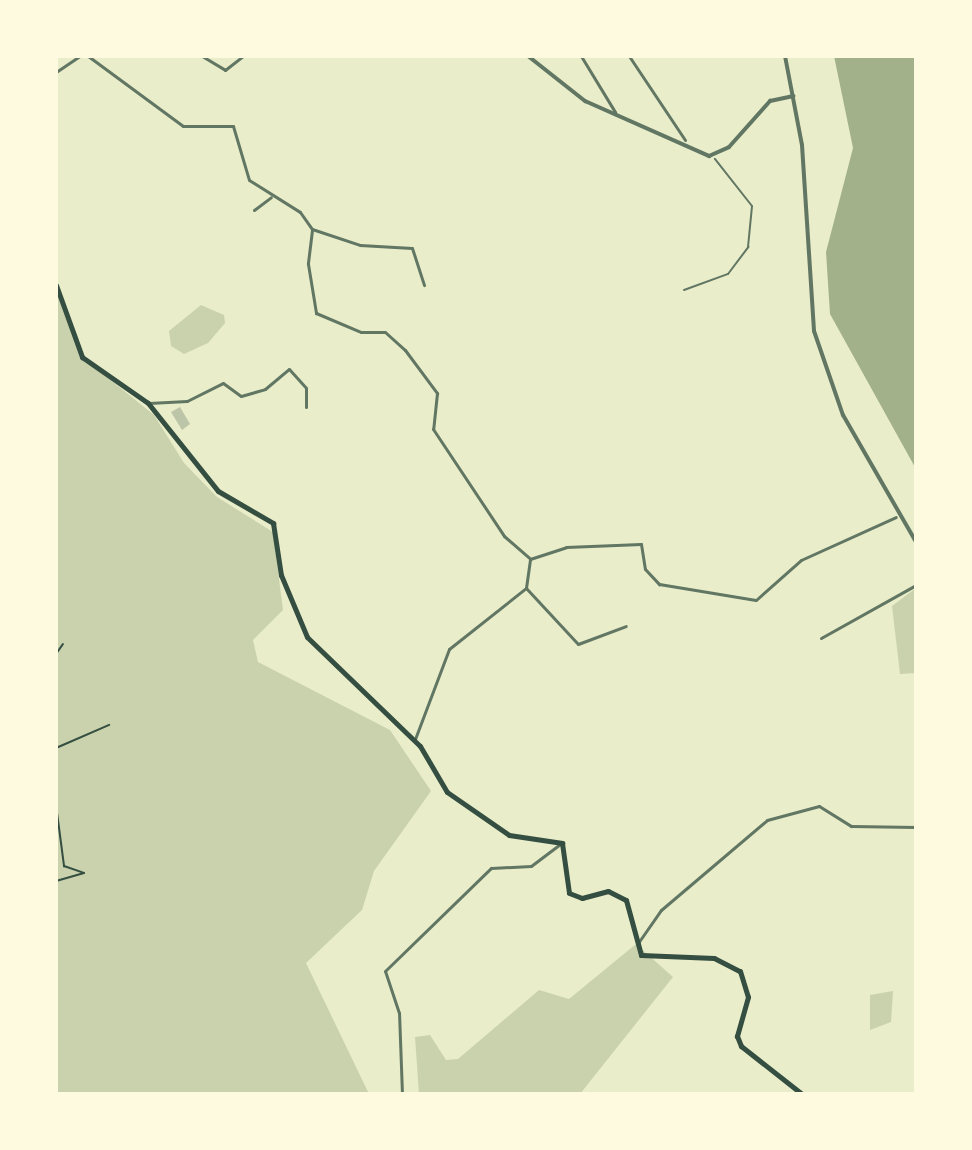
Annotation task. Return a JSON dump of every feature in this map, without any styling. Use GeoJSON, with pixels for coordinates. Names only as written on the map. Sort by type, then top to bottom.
{"type":"FeatureCollection","features":[{"type":"Feature","properties":{"kind":"main road"},"geometry":{"type":"LineString","coordinates":[[56,285],[82,357],[148,403],[205,479],[273,523],[285,589],[307,637],[414,742],[455,799],[509,835],[562,843],[569,893],[619,894],[632,911],[636,944],[646,958],[695,955],[740,971],[748,997],[737,1036],[741,1046],[802,1094]]}},
{"type":"Feature","properties":{"kind":"street"},"geometry":{"type":"LineString","coordinates":[[56,72],[80,56]]}},
{"type":"Feature","properties":{"kind":"street"},"geometry":{"type":"LineString","coordinates":[[88,56],[183,126],[233,126],[249,180],[271,197],[300,212],[312,229],[360,245],[412,248],[424,285]]}},
{"type":"Feature","properties":{"kind":"street"},"geometry":{"type":"LineString","coordinates":[[202,56],[225,70],[243,56]]}},
{"type":"Feature","properties":{"kind":"street"},"geometry":{"type":"LineString","coordinates":[[528,56],[560,85],[616,116],[685,140]]}},
{"type":"Feature","properties":{"kind":"street"},"geometry":{"type":"LineString","coordinates":[[581,56],[616,116]]}},
{"type":"Feature","properties":{"kind":"street"},"geometry":{"type":"LineString","coordinates":[[629,56],[695,153],[719,154],[770,101],[793,96]]}},
{"type":"Feature","properties":{"kind":"street"},"geometry":{"type":"LineString","coordinates":[[785,56],[793,96],[814,331],[843,415],[896,517],[916,542]]}},
{"type":"Feature","properties":{"kind":"street"},"geometry":{"type":"LineString","coordinates":[[254,210],[271,197]]}},
{"type":"Feature","properties":{"kind":"street"},"geometry":{"type":"LineString","coordinates":[[312,229],[308,264],[316,313],[361,332],[385,332],[405,350],[437,393],[433,429],[504,536],[530,559]]}},
{"type":"Feature","properties":{"kind":"street"},"geometry":{"type":"LineString","coordinates":[[148,403],[187,401],[223,383],[241,396],[265,389],[289,369],[306,388],[306,407]]}},
{"type":"Feature","properties":{"kind":"street"},"geometry":{"type":"LineString","coordinates":[[530,559],[566,547],[641,544],[645,569],[659,584],[756,600],[801,560],[896,517]]}},
{"type":"Feature","properties":{"kind":"street"},"geometry":{"type":"LineString","coordinates":[[414,742],[449,649],[526,588],[530,559]]}},
{"type":"Feature","properties":{"kind":"street"},"geometry":{"type":"LineString","coordinates":[[821,638],[916,585]]}},
{"type":"Feature","properties":{"kind":"street"},"geometry":{"type":"LineString","coordinates":[[526,588],[578,644],[626,626]]}},
{"type":"Feature","properties":{"kind":"street"},"geometry":{"type":"LineString","coordinates":[[636,944],[661,910],[767,820],[819,806],[851,826],[916,827]]}},
{"type":"Feature","properties":{"kind":"street"},"geometry":{"type":"LineString","coordinates":[[402,1094],[399,1013],[385,971],[491,868],[531,866],[562,843]]}},
{"type":"Feature","properties":{"kind":"lane"},"geometry":{"type":"LineString","coordinates":[[684,290],[728,274],[748,247],[752,206],[715,159]]}},
{"type":"Feature","properties":{"kind":"path"},"geometry":{"type":"LineString","coordinates":[[56,654],[63,644]]}},
{"type":"Feature","properties":{"kind":"path"},"geometry":{"type":"LineString","coordinates":[[56,748],[109,725]]}},
{"type":"Feature","properties":{"kind":"path"},"geometry":{"type":"LineString","coordinates":[[56,805],[64,866],[84,873],[56,881]]}},
{"type":"Feature","properties":{"kind":"shaded area"},"geometry":{"type":"Polygon","coordinates":[[[834,56],[916,56],[916,469],[830,314],[826,252],[853,148],[834,56]]]}},
{"type":"Feature","properties":{"kind":"shaded area"},"geometry":{"type":"Polygon","coordinates":[[[56,288],[82,357],[154,415],[184,463],[217,497],[273,532],[283,610],[253,640],[258,662],[390,730],[431,791],[374,871],[362,910],[306,963],[369,1094],[56,1094],[56,288]]]}},
{"type":"Feature","properties":{"kind":"shaded area"},"geometry":{"type":"Polygon","coordinates":[[[201,305],[224,315],[225,323],[208,343],[184,354],[171,346],[169,331],[201,305]]]}},
{"type":"Feature","properties":{"kind":"shaded area"},"geometry":{"type":"Polygon","coordinates":[[[916,588],[916,673],[900,674],[892,606],[916,588]]]}},
{"type":"Feature","properties":{"kind":"shaded area"},"geometry":{"type":"Polygon","coordinates":[[[636,944],[673,977],[580,1094],[419,1094],[415,1037],[430,1035],[446,1060],[458,1059],[539,990],[569,999],[636,944]]]}},
{"type":"Feature","properties":{"kind":"shaded area"},"geometry":{"type":"Polygon","coordinates":[[[893,991],[891,1022],[870,1030],[870,995],[893,991]]]}},
{"type":"Feature","properties":{"kind":"building"},"geometry":{"type":"Polygon","coordinates":[[[180,407],[190,424],[182,430],[171,412],[180,407]]]}}]}
